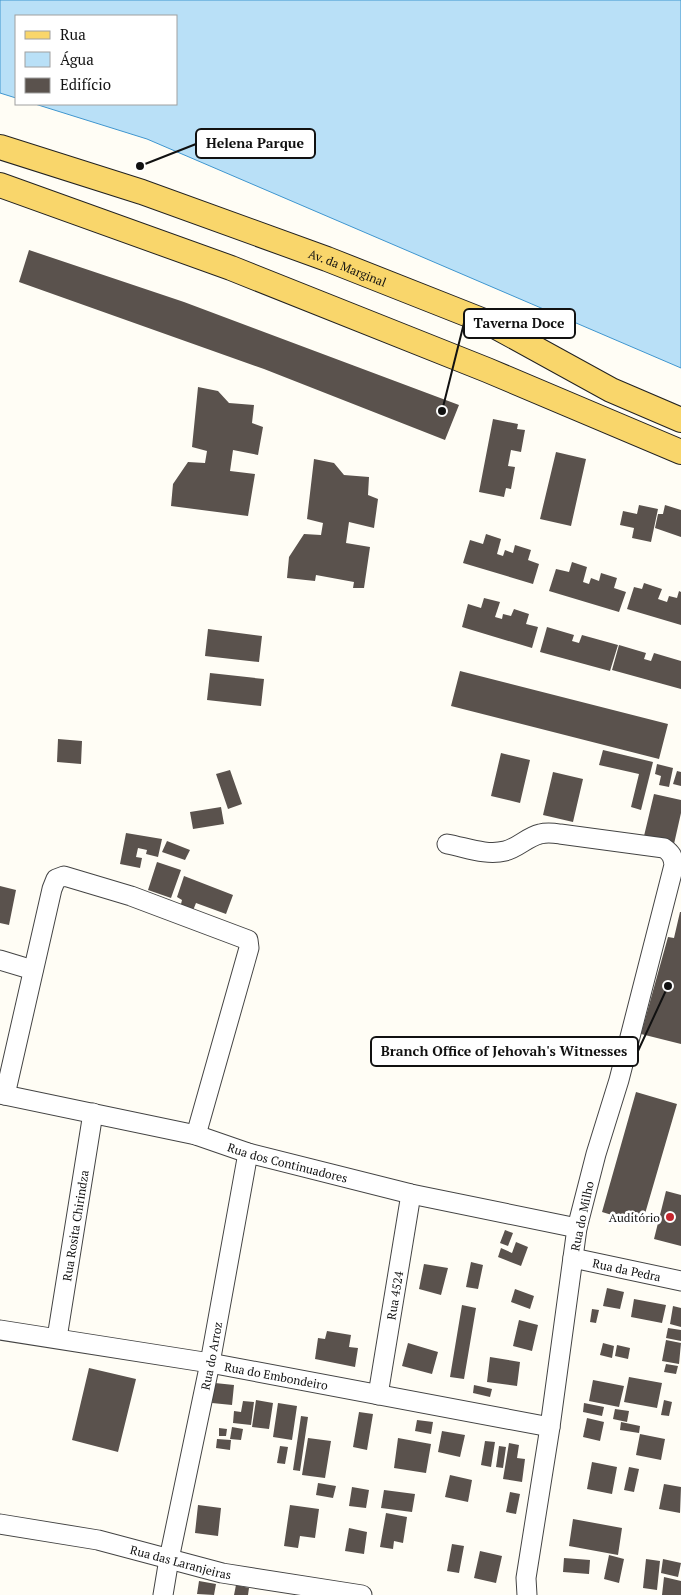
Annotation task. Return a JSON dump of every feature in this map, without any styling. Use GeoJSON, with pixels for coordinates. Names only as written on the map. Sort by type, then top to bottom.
{"type":"FeatureCollection","features":[{"type":"Feature","properties":{"kind":"main road","name":"Av. da Marginal"},"geometry":{"type":"LineString","coordinates":[[0,147],[142,192],[309,252],[489,323],[611,390],[681,420]]}},
{"type":"Feature","properties":{"kind":"main road"},"geometry":{"type":"LineString","coordinates":[[0,185],[231,268],[487,370],[681,452]]}},
{"type":"Feature","properties":{"kind":"street","name":"Rua do Milho"},"geometry":{"type":"LineString","coordinates":[[447,844],[490,853],[504,852],[543,833],[560,834],[664,848],[671,853],[674,865],[621,1071],[596,1154],[577,1228],[550,1427],[526,1578],[528,1595]]}},
{"type":"Feature","properties":{"kind":"street"},"geometry":{"type":"LineString","coordinates":[[2,1095],[52,889],[56,879],[61,876],[74,878],[131,896],[248,940],[248,948],[196,1136]]}},
{"type":"Feature","properties":{"kind":"street"},"geometry":{"type":"LineString","coordinates":[[0,960],[33,970]]}},
{"type":"Feature","properties":{"kind":"street","name":"Rua dos Continuadores"},"geometry":{"type":"LineString","coordinates":[[2,1095],[196,1136],[248,1153],[410,1194],[577,1228]]}},
{"type":"Feature","properties":{"kind":"street","name":"Rua Rosita Chirindza"},"geometry":{"type":"LineString","coordinates":[[57,1338],[93,1113]]}},
{"type":"Feature","properties":{"kind":"street","name":"Rua do Arroz"},"geometry":{"type":"LineString","coordinates":[[163,1595],[210,1364],[248,1153]]}},
{"type":"Feature","properties":{"kind":"street","name":"Rua 4524"},"geometry":{"type":"LineString","coordinates":[[378,1395],[410,1194]]}},
{"type":"Feature","properties":{"kind":"street","name":"Rua da Pedra"},"geometry":{"type":"LineString","coordinates":[[573,1258],[681,1281]]}},
{"type":"Feature","properties":{"kind":"street","name":"Rua do Embondeiro"},"geometry":{"type":"LineString","coordinates":[[0,1330],[210,1364],[550,1427]]}},
{"type":"Feature","properties":{"kind":"street","name":"Rua das Laranjeiras"},"geometry":{"type":"LineString","coordinates":[[0,1524],[98,1540],[230,1574],[362,1595]]}},
{"type":"Feature","properties":{"kind":"water"},"geometry":{"type":"Polygon","coordinates":[[[0,0],[681,0],[681,368],[147,139],[38,105],[178,105],[178,15],[15,15],[15,98],[0,93],[0,0]]]}},
{"type":"Feature","properties":{"kind":"building"},"geometry":{"type":"Polygon","coordinates":[[[29,250],[184,302],[459,405],[445,440],[264,369],[19,282],[29,250]]]}},
{"type":"Feature","properties":{"kind":"building"},"geometry":{"type":"Polygon","coordinates":[[[198,387],[218,391],[229,403],[254,405],[252,423],[263,427],[258,455],[233,450],[230,471],[255,474],[248,516],[171,506],[173,484],[188,462],[205,463],[207,451],[192,447],[198,387]]]}},
{"type":"Feature","properties":{"kind":"building"},"geometry":{"type":"Polygon","coordinates":[[[493,419],[518,424],[517,429],[525,430],[521,452],[511,450],[508,466],[515,467],[511,489],[506,488],[504,497],[479,492],[493,419]]]}},
{"type":"Feature","properties":{"kind":"building"},"geometry":{"type":"Polygon","coordinates":[[[556,452],[586,459],[571,526],[540,519],[556,452]]]}},
{"type":"Feature","properties":{"kind":"building"},"geometry":{"type":"Polygon","coordinates":[[[314,459],[334,463],[344,475],[369,477],[368,495],[378,499],[374,528],[349,522],[346,543],[370,547],[364,588],[353,588],[354,582],[316,575],[315,581],[287,578],[289,557],[304,534],[321,535],[323,523],[307,519],[314,459]]]}},
{"type":"Feature","properties":{"kind":"building"},"geometry":{"type":"Polygon","coordinates":[[[639,505],[658,509],[651,542],[632,538],[634,528],[620,525],[623,511],[637,514],[639,505]]]}},
{"type":"Feature","properties":{"kind":"building"},"geometry":{"type":"Polygon","coordinates":[[[665,505],[681,510],[681,537],[655,528],[658,514],[663,514],[665,505]]]}},
{"type":"Feature","properties":{"kind":"building"},"geometry":{"type":"Polygon","coordinates":[[[486,534],[501,539],[497,554],[503,556],[505,550],[513,553],[515,545],[531,550],[528,560],[539,564],[533,584],[463,563],[470,540],[483,544],[486,534]]]}},
{"type":"Feature","properties":{"kind":"building"},"geometry":{"type":"Polygon","coordinates":[[[572,562],[587,567],[583,582],[589,584],[591,578],[599,581],[601,573],[617,578],[614,588],[626,592],[619,612],[549,591],[556,569],[569,572],[572,562]]]}},
{"type":"Feature","properties":{"kind":"building"},"geometry":{"type":"Polygon","coordinates":[[[644,583],[662,589],[658,599],[667,602],[669,596],[677,598],[679,591],[681,592],[681,625],[627,609],[634,587],[642,589],[644,583]]]}},
{"type":"Feature","properties":{"kind":"building"},"geometry":{"type":"Polygon","coordinates":[[[484,598],[500,602],[495,617],[502,619],[503,614],[511,616],[514,609],[529,614],[526,624],[538,627],[532,648],[462,627],[468,604],[481,608],[484,598]]]}},
{"type":"Feature","properties":{"kind":"building"},"geometry":{"type":"Polygon","coordinates":[[[547,627],[574,635],[572,641],[579,643],[582,635],[618,645],[610,671],[540,652],[547,627]]]}},
{"type":"Feature","properties":{"kind":"building"},"geometry":{"type":"Polygon","coordinates":[[[208,629],[262,636],[259,662],[205,656],[208,629]]]}},
{"type":"Feature","properties":{"kind":"building"},"geometry":{"type":"Polygon","coordinates":[[[619,645],[646,653],[644,659],[651,661],[654,653],[681,661],[681,689],[612,670],[619,645]]]}},
{"type":"Feature","properties":{"kind":"building"},"geometry":{"type":"Polygon","coordinates":[[[460,671],[668,724],[659,759],[451,706],[460,671]]]}},
{"type":"Feature","properties":{"kind":"building"},"geometry":{"type":"Polygon","coordinates":[[[210,673],[264,679],[261,706],[207,700],[210,673]]]}},
{"type":"Feature","properties":{"kind":"building"},"geometry":{"type":"Polygon","coordinates":[[[58,739],[82,741],[81,764],[57,762],[58,739]]]}},
{"type":"Feature","properties":{"kind":"building"},"geometry":{"type":"Polygon","coordinates":[[[603,750],[653,762],[641,810],[631,807],[639,774],[599,765],[603,750]]]}},
{"type":"Feature","properties":{"kind":"building"},"geometry":{"type":"Polygon","coordinates":[[[501,753],[530,760],[520,803],[491,796],[501,753]]]}},
{"type":"Feature","properties":{"kind":"building"},"geometry":{"type":"Polygon","coordinates":[[[657,764],[673,768],[669,787],[659,785],[661,776],[655,774],[657,764]]]}},
{"type":"Feature","properties":{"kind":"building"},"geometry":{"type":"Polygon","coordinates":[[[230,770],[242,804],[228,809],[216,774],[230,770]]]}},
{"type":"Feature","properties":{"kind":"building"},"geometry":{"type":"Polygon","coordinates":[[[677,771],[681,772],[681,786],[673,784],[677,771]]]}},
{"type":"Feature","properties":{"kind":"building"},"geometry":{"type":"Polygon","coordinates":[[[553,772],[583,779],[573,822],[543,815],[553,772]]]}},
{"type":"Feature","properties":{"kind":"building"},"geometry":{"type":"Polygon","coordinates":[[[654,794],[681,800],[681,813],[674,844],[644,836],[654,794]]]}},
{"type":"Feature","properties":{"kind":"building"},"geometry":{"type":"Polygon","coordinates":[[[221,807],[224,824],[193,829],[190,812],[221,807]]]}},
{"type":"Feature","properties":{"kind":"building"},"geometry":{"type":"Polygon","coordinates":[[[126,833],[162,839],[158,857],[146,854],[147,850],[138,848],[136,857],[142,858],[140,868],[120,864],[126,833]]]}},
{"type":"Feature","properties":{"kind":"building"},"geometry":{"type":"Polygon","coordinates":[[[167,841],[190,850],[185,860],[162,852],[167,841]]]}},
{"type":"Feature","properties":{"kind":"building"},"geometry":{"type":"Polygon","coordinates":[[[157,862],[181,870],[171,898],[148,890],[157,862]]]}},
{"type":"Feature","properties":{"kind":"building"},"geometry":{"type":"Polygon","coordinates":[[[184,876],[233,895],[226,914],[196,903],[192,913],[180,908],[182,900],[177,897],[184,876]]]}},
{"type":"Feature","properties":{"kind":"building"},"geometry":{"type":"Polygon","coordinates":[[[0,886],[16,890],[9,925],[0,923],[0,886]]]}},
{"type":"Feature","properties":{"kind":"building"},"geometry":{"type":"Polygon","coordinates":[[[680,912],[681,1044],[641,1034],[668,937],[674,938],[680,912]]]}},
{"type":"Feature","properties":{"kind":"building"},"geometry":{"type":"Polygon","coordinates":[[[636,1092],[677,1104],[642,1224],[602,1212],[636,1092]]]}},
{"type":"Feature","properties":{"kind":"building","name":"Auditório"},"geometry":{"type":"Polygon","coordinates":[[[666,1191],[681,1195],[681,1246],[654,1239],[666,1191]]]}},
{"type":"Feature","properties":{"kind":"building"},"geometry":{"type":"Polygon","coordinates":[[[505,1230],[513,1233],[508,1246],[500,1243],[505,1230]]]}},
{"type":"Feature","properties":{"kind":"building"},"geometry":{"type":"Polygon","coordinates":[[[516,1242],[528,1247],[521,1266],[498,1257],[501,1248],[512,1253],[516,1242]]]}},
{"type":"Feature","properties":{"kind":"building"},"geometry":{"type":"Polygon","coordinates":[[[471,1262],[483,1265],[478,1289],[466,1287],[471,1262]]]}},
{"type":"Feature","properties":{"kind":"building"},"geometry":{"type":"Polygon","coordinates":[[[424,1264],[448,1268],[441,1295],[419,1289],[424,1264]]]}},
{"type":"Feature","properties":{"kind":"building"},"geometry":{"type":"Polygon","coordinates":[[[607,1288],[624,1292],[620,1309],[603,1306],[607,1288]]]}},
{"type":"Feature","properties":{"kind":"building"},"geometry":{"type":"Polygon","coordinates":[[[515,1289],[534,1296],[530,1309],[511,1302],[515,1289]]]}},
{"type":"Feature","properties":{"kind":"building"},"geometry":{"type":"Polygon","coordinates":[[[634,1299],[666,1305],[662,1323],[631,1317],[634,1299]]]}},
{"type":"Feature","properties":{"kind":"building"},"geometry":{"type":"Polygon","coordinates":[[[462,1305],[476,1308],[464,1379],[450,1377],[462,1305]]]}},
{"type":"Feature","properties":{"kind":"building"},"geometry":{"type":"Polygon","coordinates":[[[673,1306],[681,1308],[681,1327],[670,1324],[673,1306]]]}},
{"type":"Feature","properties":{"kind":"building"},"geometry":{"type":"Polygon","coordinates":[[[592,1309],[599,1310],[596,1323],[590,1322],[592,1309]]]}},
{"type":"Feature","properties":{"kind":"building"},"geometry":{"type":"Polygon","coordinates":[[[519,1320],[538,1325],[532,1351],[513,1346],[519,1320]]]}},
{"type":"Feature","properties":{"kind":"building"},"geometry":{"type":"Polygon","coordinates":[[[668,1328],[681,1330],[681,1341],[666,1338],[668,1328]]]}},
{"type":"Feature","properties":{"kind":"building"},"geometry":{"type":"Polygon","coordinates":[[[327,1331],[351,1335],[349,1347],[358,1348],[355,1367],[315,1359],[318,1338],[325,1339],[327,1331]]]}},
{"type":"Feature","properties":{"kind":"building"},"geometry":{"type":"Polygon","coordinates":[[[666,1340],[681,1343],[679,1364],[662,1361],[666,1340]]]}},
{"type":"Feature","properties":{"kind":"building"},"geometry":{"type":"Polygon","coordinates":[[[408,1343],[438,1352],[432,1374],[402,1366],[408,1343]]]}},
{"type":"Feature","properties":{"kind":"building"},"geometry":{"type":"Polygon","coordinates":[[[603,1343],[614,1346],[612,1358],[600,1355],[603,1343]]]}},
{"type":"Feature","properties":{"kind":"building"},"geometry":{"type":"Polygon","coordinates":[[[617,1345],[630,1348],[628,1359],[615,1356],[617,1345]]]}},
{"type":"Feature","properties":{"kind":"building"},"geometry":{"type":"Polygon","coordinates":[[[490,1357],[520,1362],[517,1386],[487,1382],[490,1357]]]}},
{"type":"Feature","properties":{"kind":"building"},"geometry":{"type":"Polygon","coordinates":[[[666,1364],[678,1366],[676,1374],[664,1372],[666,1364]]]}},
{"type":"Feature","properties":{"kind":"building"},"geometry":{"type":"Polygon","coordinates":[[[89,1368],[136,1379],[118,1452],[72,1440],[89,1368]]]}},
{"type":"Feature","properties":{"kind":"building"},"geometry":{"type":"Polygon","coordinates":[[[629,1377],[662,1383],[657,1408],[624,1402],[629,1377]]]}},
{"type":"Feature","properties":{"kind":"building"},"geometry":{"type":"Polygon","coordinates":[[[593,1380],[624,1386],[619,1407],[589,1401],[593,1380]]]}},
{"type":"Feature","properties":{"kind":"building"},"geometry":{"type":"Polygon","coordinates":[[[215,1383],[234,1385],[232,1405],[212,1403],[215,1383]]]}},
{"type":"Feature","properties":{"kind":"building"},"geometry":{"type":"Polygon","coordinates":[[[474,1385],[492,1389],[490,1397],[473,1393],[474,1385]]]}},
{"type":"Feature","properties":{"kind":"building"},"geometry":{"type":"Polygon","coordinates":[[[256,1400],[273,1403],[269,1429],[252,1427],[256,1400]]]}},
{"type":"Feature","properties":{"kind":"building"},"geometry":{"type":"Polygon","coordinates":[[[664,1400],[672,1402],[669,1416],[661,1415],[664,1400]]]}},
{"type":"Feature","properties":{"kind":"building"},"geometry":{"type":"Polygon","coordinates":[[[243,1401],[254,1402],[251,1425],[233,1423],[234,1411],[241,1412],[243,1401]]]}},
{"type":"Feature","properties":{"kind":"building"},"geometry":{"type":"Polygon","coordinates":[[[278,1403],[297,1406],[292,1440],[273,1437],[278,1403]]]}},
{"type":"Feature","properties":{"kind":"building"},"geometry":{"type":"Polygon","coordinates":[[[584,1403],[604,1407],[602,1416],[583,1412],[584,1403]]]}},
{"type":"Feature","properties":{"kind":"building"},"geometry":{"type":"Polygon","coordinates":[[[615,1409],[629,1411],[627,1422],[613,1419],[615,1409]]]}},
{"type":"Feature","properties":{"kind":"building"},"geometry":{"type":"Polygon","coordinates":[[[359,1412],[373,1414],[367,1450],[353,1447],[359,1412]]]}},
{"type":"Feature","properties":{"kind":"building"},"geometry":{"type":"Polygon","coordinates":[[[301,1416],[308,1417],[300,1471],[293,1470],[301,1416]]]}},
{"type":"Feature","properties":{"kind":"building"},"geometry":{"type":"Polygon","coordinates":[[[587,1418],[604,1422],[600,1441],[583,1437],[587,1418]]]}},
{"type":"Feature","properties":{"kind":"building"},"geometry":{"type":"Polygon","coordinates":[[[417,1420],[433,1422],[431,1434],[415,1431],[417,1420]]]}},
{"type":"Feature","properties":{"kind":"building"},"geometry":{"type":"Polygon","coordinates":[[[621,1422],[640,1426],[639,1433],[620,1430],[621,1422]]]}},
{"type":"Feature","properties":{"kind":"building"},"geometry":{"type":"Polygon","coordinates":[[[232,1427],[243,1429],[241,1440],[230,1439],[232,1427]]]}},
{"type":"Feature","properties":{"kind":"building"},"geometry":{"type":"Polygon","coordinates":[[[219,1428],[227,1429],[226,1436],[219,1436],[219,1428]]]}},
{"type":"Feature","properties":{"kind":"building"},"geometry":{"type":"Polygon","coordinates":[[[442,1431],[465,1435],[460,1457],[438,1452],[442,1431]]]}},
{"type":"Feature","properties":{"kind":"building"},"geometry":{"type":"Polygon","coordinates":[[[640,1434],[665,1439],[661,1460],[636,1455],[640,1434]]]}},
{"type":"Feature","properties":{"kind":"building"},"geometry":{"type":"Polygon","coordinates":[[[308,1438],[331,1441],[325,1478],[302,1475],[308,1438]]]}},
{"type":"Feature","properties":{"kind":"building"},"geometry":{"type":"Polygon","coordinates":[[[398,1438],[431,1444],[426,1473],[394,1468],[398,1438]]]}},
{"type":"Feature","properties":{"kind":"building"},"geometry":{"type":"Polygon","coordinates":[[[217,1439],[231,1440],[230,1450],[216,1448],[217,1439]]]}},
{"type":"Feature","properties":{"kind":"building"},"geometry":{"type":"Polygon","coordinates":[[[485,1441],[495,1442],[491,1467],[481,1465],[485,1441]]]}},
{"type":"Feature","properties":{"kind":"building"},"geometry":{"type":"Polygon","coordinates":[[[509,1443],[519,1445],[517,1458],[525,1459],[522,1482],[503,1479],[509,1443]]]}},
{"type":"Feature","properties":{"kind":"building"},"geometry":{"type":"Polygon","coordinates":[[[280,1446],[288,1447],[285,1464],[277,1463],[280,1446]]]}},
{"type":"Feature","properties":{"kind":"building"},"geometry":{"type":"Polygon","coordinates":[[[499,1446],[506,1447],[503,1468],[496,1467],[499,1446]]]}},
{"type":"Feature","properties":{"kind":"building"},"geometry":{"type":"Polygon","coordinates":[[[592,1462],[617,1467],[612,1494],[587,1489],[592,1462]]]}},
{"type":"Feature","properties":{"kind":"building"},"geometry":{"type":"Polygon","coordinates":[[[629,1467],[639,1469],[634,1492],[624,1490],[629,1467]]]}},
{"type":"Feature","properties":{"kind":"building"},"geometry":{"type":"Polygon","coordinates":[[[450,1475],[472,1480],[468,1502],[445,1497],[450,1475]]]}},
{"type":"Feature","properties":{"kind":"building"},"geometry":{"type":"Polygon","coordinates":[[[318,1483],[336,1486],[333,1498],[316,1495],[318,1483]]]}},
{"type":"Feature","properties":{"kind":"building"},"geometry":{"type":"Polygon","coordinates":[[[664,1484],[681,1487],[680,1513],[659,1509],[664,1484]]]}},
{"type":"Feature","properties":{"kind":"building"},"geometry":{"type":"Polygon","coordinates":[[[352,1487],[369,1490],[366,1508],[349,1506],[352,1487]]]}},
{"type":"Feature","properties":{"kind":"building"},"geometry":{"type":"Polygon","coordinates":[[[384,1490],[415,1494],[412,1512],[381,1508],[384,1490]]]}},
{"type":"Feature","properties":{"kind":"building"},"geometry":{"type":"Polygon","coordinates":[[[510,1492],[520,1494],[516,1514],[506,1512],[510,1492]]]}},
{"type":"Feature","properties":{"kind":"building"},"geometry":{"type":"Polygon","coordinates":[[[198,1505],[221,1508],[218,1536],[195,1533],[198,1505]]]}},
{"type":"Feature","properties":{"kind":"building"},"geometry":{"type":"Polygon","coordinates":[[[290,1505],[319,1509],[315,1538],[300,1536],[298,1548],[284,1546],[290,1505]]]}},
{"type":"Feature","properties":{"kind":"building"},"geometry":{"type":"Polygon","coordinates":[[[386,1513],[407,1517],[403,1543],[394,1541],[393,1549],[380,1547],[386,1513]]]}},
{"type":"Feature","properties":{"kind":"building"},"geometry":{"type":"Polygon","coordinates":[[[573,1519],[622,1528],[618,1555],[569,1546],[573,1519]]]}},
{"type":"Feature","properties":{"kind":"building"},"geometry":{"type":"Polygon","coordinates":[[[349,1528],[367,1532],[364,1554],[345,1551],[349,1528]]]}},
{"type":"Feature","properties":{"kind":"building"},"geometry":{"type":"Polygon","coordinates":[[[452,1544],[464,1546],[459,1573],[447,1571],[452,1544]]]}},
{"type":"Feature","properties":{"kind":"building"},"geometry":{"type":"Polygon","coordinates":[[[480,1551],[502,1556],[496,1583],[474,1578],[480,1551]]]}},
{"type":"Feature","properties":{"kind":"building"},"geometry":{"type":"Polygon","coordinates":[[[609,1555],[624,1559],[619,1583],[604,1579],[609,1555]]]}},
{"type":"Feature","properties":{"kind":"building"},"geometry":{"type":"Polygon","coordinates":[[[564,1558],[590,1560],[589,1574],[563,1572],[564,1558]]]}},
{"type":"Feature","properties":{"kind":"building"},"geometry":{"type":"Polygon","coordinates":[[[646,1559],[660,1561],[657,1590],[643,1588],[646,1559]]]}},
{"type":"Feature","properties":{"kind":"building"},"geometry":{"type":"Polygon","coordinates":[[[663,1559],[681,1563],[678,1577],[661,1573],[663,1559]]]}},
{"type":"Feature","properties":{"kind":"building"},"geometry":{"type":"Polygon","coordinates":[[[664,1577],[681,1581],[681,1595],[662,1595],[664,1577]]]}},
{"type":"Feature","properties":{"kind":"building"},"geometry":{"type":"Polygon","coordinates":[[[199,1581],[216,1584],[214,1595],[197,1594],[199,1581]]]}},
{"type":"Feature","properties":{"kind":"building"},"geometry":{"type":"Polygon","coordinates":[[[236,1585],[249,1588],[248,1595],[234,1595],[236,1585]]]}},
{"type":"Feature","properties":{"kind":"place","name":"Helena Parque"},"geometry":{"type":"Point","coordinates":[140,166]}},
{"type":"Feature","properties":{"kind":"place","name":"Taverna Doce"},"geometry":{"type":"Point","coordinates":[442,411]}},
{"type":"Feature","properties":{"kind":"place","name":"Branch Office of Jehovah's Witnesses"},"geometry":{"type":"Point","coordinates":[668,986]}},
{"type":"Feature","properties":{"kind":"place","name":"Auditório"},"geometry":{"type":"Point","coordinates":[670,1217]}}]}
